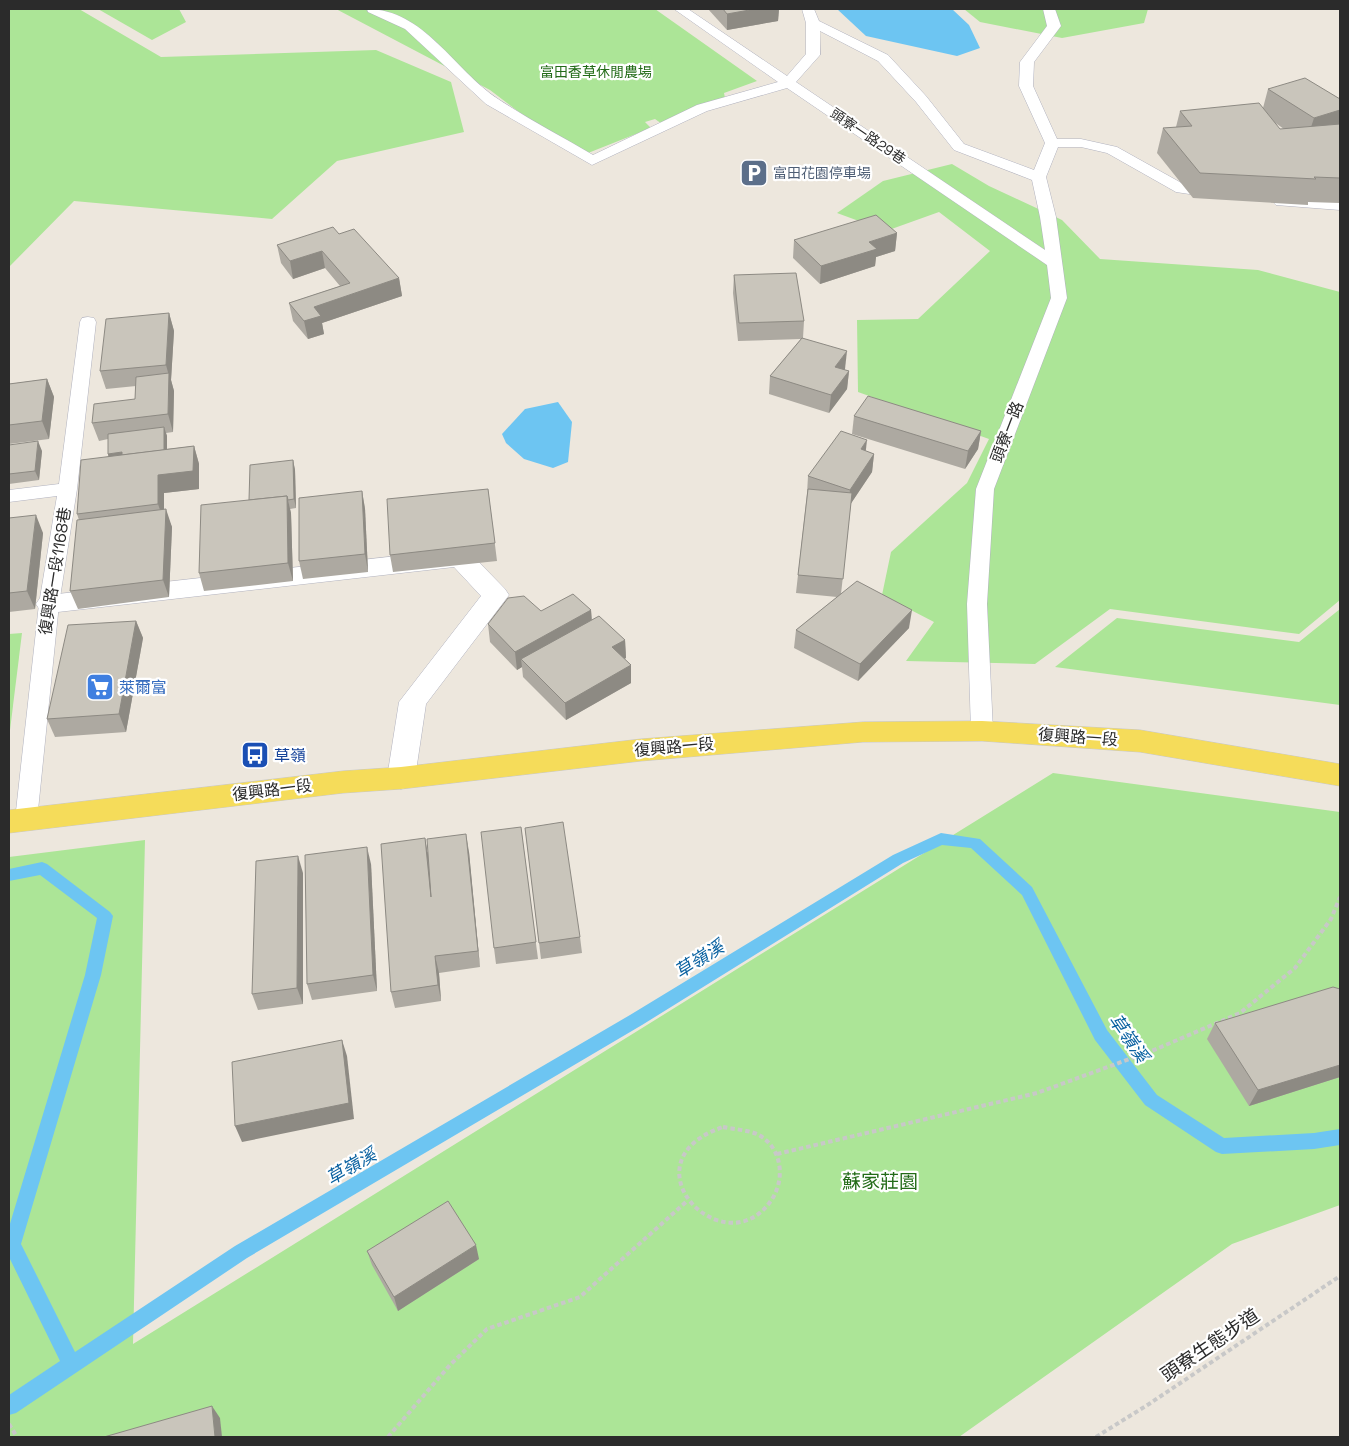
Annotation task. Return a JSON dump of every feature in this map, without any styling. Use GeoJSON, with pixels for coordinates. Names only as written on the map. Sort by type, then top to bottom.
{"type":"FeatureCollection","features":[{"type":"Feature","properties":{"kind":"main road","name":"復興路一段"},"geometry":{"type":"LineString","coordinates":[[17,821],[343,782],[401,778],[641,750],[863,732],[982,731],[1140,741],[1340,775]]}},
{"type":"Feature","properties":{"kind":"street"},"geometry":{"type":"LineString","coordinates":[[39,605],[460,558],[496,595],[413,702],[401,778]]}},
{"type":"Feature","properties":{"kind":"lane"},"geometry":{"type":"LineString","coordinates":[[373,9],[410,26],[491,101],[592,161],[702,108],[788,83],[813,56],[813,24],[808,9]]}},
{"type":"Feature","properties":{"kind":"lane","name":"頭寮一路29巷"},"geometry":{"type":"LineString","coordinates":[[680,9],[1055,264]]}},
{"type":"Feature","properties":{"kind":"lane"},"geometry":{"type":"LineString","coordinates":[[813,24],[883,58],[921,99],[959,147],[1039,177],[1052,143],[1026,86],[1027,62],[1054,26],[1049,9]]}},
{"type":"Feature","properties":{"kind":"lane"},"geometry":{"type":"LineString","coordinates":[[1052,143],[1082,143],[1112,150],[1181,189],[1236,196]]}},
{"type":"Feature","properties":{"kind":"lane","name":"頭寮一路"},"geometry":{"type":"LineString","coordinates":[[982,731],[977,604],[984,489],[1059,298],[1048,217],[1039,177]]}},
{"type":"Feature","properties":{"kind":"lane"},"geometry":{"type":"LineString","coordinates":[[1263,200],[1340,205]]}},
{"type":"Feature","properties":{"kind":"lane","name":"復興路一段1168巷"},"geometry":{"type":"LineString","coordinates":[[17,821],[39,605],[68,489],[88,322]]}},
{"type":"Feature","properties":{"kind":"lane"},"geometry":{"type":"LineString","coordinates":[[9,496],[68,489]]}},
{"type":"Feature","properties":{"kind":"path"},"geometry":{"type":"LineString","coordinates":[[777,1154],[1037,1092],[1154,1050],[1240,1013],[1295,968],[1331,919],[1340,897]]}},
{"type":"Feature","properties":{"kind":"path"},"geometry":{"type":"LineString","coordinates":[[723,1128],[739,1128],[754,1133],[767,1142],[777,1154],[782,1169],[782,1184],[776,1199],[766,1211],[751,1220],[734,1224],[716,1222],[700,1213],[688,1201],[680,1186],[679,1169],[684,1153],[695,1140],[708,1132],[723,1128]]}},
{"type":"Feature","properties":{"kind":"path"},"geometry":{"type":"LineString","coordinates":[[388,1437],[450,1365],[487,1329],[580,1297],[688,1201]]}},
{"type":"Feature","properties":{"kind":"path","name":"頭寮生態步道"},"geometry":{"type":"LineString","coordinates":[[1096,1437],[1150,1404],[1340,1276]]}},
{"type":"Feature","properties":{"kind":"path"},"geometry":{"type":"LineString","coordinates":[[9,1424],[17,1437]]}},
{"type":"Feature","properties":{"kind":"green space"},"geometry":{"type":"Polygon","coordinates":[[[9,9],[79,9],[161,57],[376,50],[451,82],[464,132],[337,161],[272,219],[74,201],[9,267],[9,9]]]}},
{"type":"Feature","properties":{"kind":"green space"},"geometry":{"type":"Polygon","coordinates":[[[98,9],[179,9],[186,22],[152,40],[98,9]]]}},
{"type":"Feature","properties":{"kind":"green space","name":"富田香草休閒農場"},"geometry":{"type":"Polygon","coordinates":[[[336,9],[655,9],[757,81],[724,93],[725,98],[662,124],[655,119],[645,122],[651,128],[578,157],[490,90],[336,9]]]}},
{"type":"Feature","properties":{"kind":"green space"},"geometry":{"type":"Polygon","coordinates":[[[964,9],[1148,9],[1144,23],[1062,38],[980,22],[964,9]]]}},
{"type":"Feature","properties":{"kind":"green space"},"geometry":{"type":"Polygon","coordinates":[[[952,164],[989,186],[1062,220],[1100,259],[1258,270],[1340,292],[1340,600],[1299,634],[1110,609],[1035,664],[906,661],[934,622],[882,595],[891,552],[967,483],[989,439],[858,392],[857,320],[918,319],[990,251],[939,212],[886,231],[837,213],[883,181],[952,164]]]}},
{"type":"Feature","properties":{"kind":"green space"},"geometry":{"type":"Polygon","coordinates":[[[1340,609],[1340,705],[1055,667],[1117,618],[1299,642],[1340,609]]]}},
{"type":"Feature","properties":{"kind":"green space"},"geometry":{"type":"Polygon","coordinates":[[[22,633],[10,730],[9,731],[9,634],[22,633]]]}},
{"type":"Feature","properties":{"kind":"green space","name":"蘇家莊園"},"geometry":{"type":"Polygon","coordinates":[[[1053,773],[1340,812],[1340,1205],[1232,1244],[959,1437],[9,1437],[9,857],[145,840],[133,1344],[1053,773]]]}},
{"type":"Feature","properties":{"kind":"water"},"geometry":{"type":"Polygon","coordinates":[[[837,9],[952,9],[969,25],[980,48],[957,56],[866,36],[837,9]]]}},
{"type":"Feature","properties":{"kind":"water"},"geometry":{"type":"Polygon","coordinates":[[[558,402],[572,422],[568,462],[553,468],[524,459],[506,443],[502,434],[525,409],[558,402]]]}},
{"type":"Feature","properties":{"kind":"building"},"geometry":{"type":"Polygon","coordinates":[[[723,9],[755,9],[727,14],[723,9]]]}},
{"type":"Feature","properties":{"kind":"building"},"geometry":{"type":"Polygon","coordinates":[[[1305,78],[1340,99],[1340,110],[1314,118],[1268,89],[1305,78]]]}},
{"type":"Feature","properties":{"kind":"building"},"geometry":{"type":"Polygon","coordinates":[[[1259,103],[1280,129],[1340,124],[1340,178],[1314,177],[1316,179],[1200,173],[1163,128],[1192,126],[1180,111],[1259,103]]]}},
{"type":"Feature","properties":{"kind":"building"},"geometry":{"type":"Polygon","coordinates":[[[876,215],[897,233],[869,242],[877,249],[821,266],[794,240],[876,215]]]}},
{"type":"Feature","properties":{"kind":"building"},"geometry":{"type":"Polygon","coordinates":[[[333,227],[339,234],[354,229],[399,278],[314,307],[321,316],[304,321],[289,303],[350,283],[322,251],[290,261],[277,245],[333,227]]]}},
{"type":"Feature","properties":{"kind":"building"},"geometry":{"type":"Polygon","coordinates":[[[796,273],[804,321],[739,323],[734,275],[796,273]]]}},
{"type":"Feature","properties":{"kind":"building"},"geometry":{"type":"Polygon","coordinates":[[[169,313],[166,365],[100,371],[106,319],[169,313]]]}},
{"type":"Feature","properties":{"kind":"building"},"geometry":{"type":"Polygon","coordinates":[[[802,338],[847,351],[835,367],[849,371],[831,395],[770,376],[802,338]]]}},
{"type":"Feature","properties":{"kind":"building"},"geometry":{"type":"Polygon","coordinates":[[[169,373],[168,414],[92,423],[94,404],[135,399],[136,377],[169,373]]]}},
{"type":"Feature","properties":{"kind":"building"},"geometry":{"type":"Polygon","coordinates":[[[47,379],[42,421],[9,425],[9,384],[47,379]]]}},
{"type":"Feature","properties":{"kind":"building"},"geometry":{"type":"Polygon","coordinates":[[[868,396],[981,431],[968,451],[854,416],[868,396]]]}},
{"type":"Feature","properties":{"kind":"building"},"geometry":{"type":"Polygon","coordinates":[[[164,427],[164,450],[122,455],[122,452],[108,454],[108,434],[164,427]]]}},
{"type":"Feature","properties":{"kind":"building"},"geometry":{"type":"Polygon","coordinates":[[[841,431],[867,440],[861,449],[874,454],[850,490],[808,476],[841,431]]]}},
{"type":"Feature","properties":{"kind":"building"},"geometry":{"type":"Polygon","coordinates":[[[38,441],[35,471],[9,474],[9,445],[38,441]]]}},
{"type":"Feature","properties":{"kind":"building"},"geometry":{"type":"Polygon","coordinates":[[[194,446],[193,471],[158,475],[158,504],[77,514],[81,460],[194,446]]]}},
{"type":"Feature","properties":{"kind":"building"},"geometry":{"type":"Polygon","coordinates":[[[293,460],[294,499],[288,500],[287,496],[249,500],[250,465],[293,460]]]}},
{"type":"Feature","properties":{"kind":"building"},"geometry":{"type":"Polygon","coordinates":[[[488,489],[495,543],[390,555],[387,499],[488,489]]]}},
{"type":"Feature","properties":{"kind":"building"},"geometry":{"type":"Polygon","coordinates":[[[808,489],[852,493],[843,579],[798,575],[808,489]]]}},
{"type":"Feature","properties":{"kind":"building"},"geometry":{"type":"Polygon","coordinates":[[[362,491],[365,554],[299,561],[299,498],[362,491]]]}},
{"type":"Feature","properties":{"kind":"building"},"geometry":{"type":"Polygon","coordinates":[[[287,496],[288,563],[199,573],[201,505],[287,496]]]}},
{"type":"Feature","properties":{"kind":"building"},"geometry":{"type":"Polygon","coordinates":[[[166,509],[163,580],[70,591],[77,520],[166,509]]]}},
{"type":"Feature","properties":{"kind":"building"},"geometry":{"type":"Polygon","coordinates":[[[36,515],[27,591],[9,593],[9,518],[36,515]]]}},
{"type":"Feature","properties":{"kind":"building"},"geometry":{"type":"Polygon","coordinates":[[[857,581],[912,610],[860,664],[796,630],[857,581]]]}},
{"type":"Feature","properties":{"kind":"building"},"geometry":{"type":"Polygon","coordinates":[[[573,594],[591,610],[515,652],[488,624],[508,598],[524,596],[541,611],[573,594]]]}},
{"type":"Feature","properties":{"kind":"building"},"geometry":{"type":"Polygon","coordinates":[[[599,616],[625,640],[612,647],[631,665],[565,703],[521,659],[599,616]]]}},
{"type":"Feature","properties":{"kind":"building","name":"萊爾富"},"geometry":{"type":"Polygon","coordinates":[[[136,621],[119,714],[47,719],[68,625],[136,621]]]}},
{"type":"Feature","properties":{"kind":"building"},"geometry":{"type":"Polygon","coordinates":[[[563,822],[580,937],[539,943],[525,828],[563,822]]]}},
{"type":"Feature","properties":{"kind":"building"},"geometry":{"type":"Polygon","coordinates":[[[521,827],[536,942],[494,948],[481,832],[521,827]]]}},
{"type":"Feature","properties":{"kind":"building"},"geometry":{"type":"Polygon","coordinates":[[[466,834],[478,951],[435,956],[438,985],[391,992],[381,844],[425,838],[431,897],[427,839],[466,834]]]}},
{"type":"Feature","properties":{"kind":"building"},"geometry":{"type":"Polygon","coordinates":[[[367,847],[373,975],[307,984],[305,855],[367,847]]]}},
{"type":"Feature","properties":{"kind":"building"},"geometry":{"type":"Polygon","coordinates":[[[298,856],[297,988],[252,994],[256,861],[298,856]]]}},
{"type":"Feature","properties":{"kind":"building"},"geometry":{"type":"Polygon","coordinates":[[[1333,987],[1340,989],[1340,1065],[1258,1090],[1215,1023],[1333,987]]]}},
{"type":"Feature","properties":{"kind":"building"},"geometry":{"type":"Polygon","coordinates":[[[342,1040],[349,1103],[235,1126],[232,1062],[342,1040]]]}},
{"type":"Feature","properties":{"kind":"building"},"geometry":{"type":"Polygon","coordinates":[[[448,1201],[476,1245],[394,1297],[367,1251],[448,1201]]]}},
{"type":"Feature","properties":{"kind":"building"},"geometry":{"type":"Polygon","coordinates":[[[212,1406],[215,1437],[104,1437],[212,1406]]]}},
{"type":"Feature","properties":{"kind":"waterway","name":"草嶺溪"},"geometry":{"type":"LineString","coordinates":[[9,1406],[241,1252],[636,1020],[898,859],[941,839],[975,843],[1027,891],[1101,1035],[1151,1100],[1222,1146],[1314,1141],[1340,1137]]}},
{"type":"Feature","properties":{"kind":"waterway"},"geometry":{"type":"LineString","coordinates":[[9,875],[42,868],[105,916],[93,975],[12,1245],[71,1364]]}},
{"type":"Feature","properties":{"kind":"place","name":"富田花園停車場"},"geometry":{"type":"Point","coordinates":[754,173]}},
{"type":"Feature","properties":{"kind":"place","name":"萊爾富"},"geometry":{"type":"Point","coordinates":[100,687]}},
{"type":"Feature","properties":{"kind":"place","name":"草嶺"},"geometry":{"type":"Point","coordinates":[255,755]}}]}
